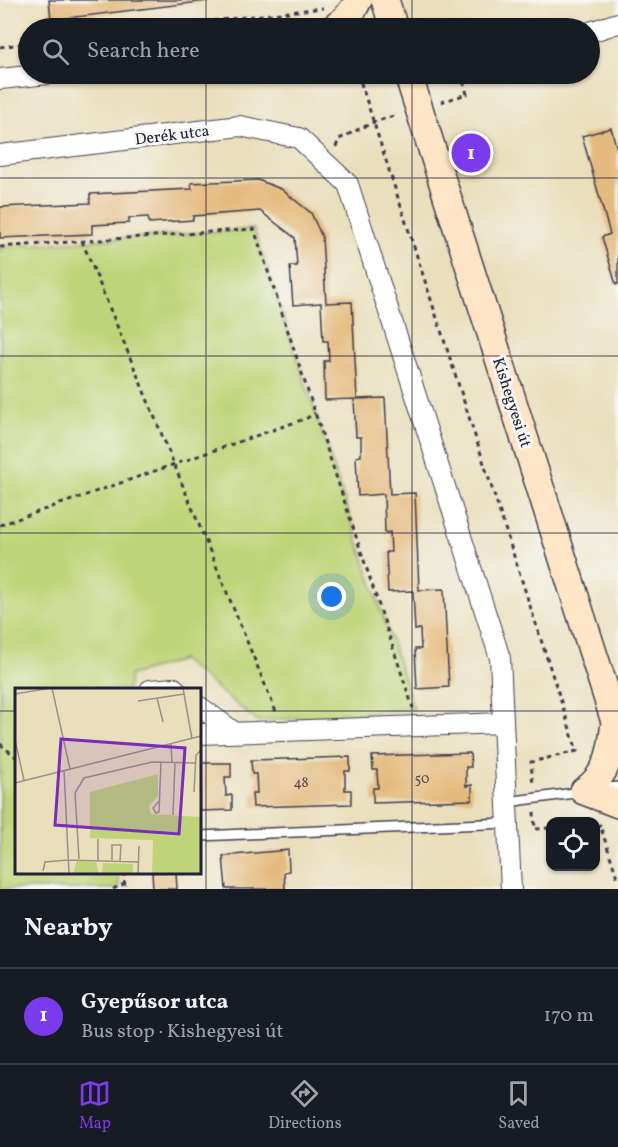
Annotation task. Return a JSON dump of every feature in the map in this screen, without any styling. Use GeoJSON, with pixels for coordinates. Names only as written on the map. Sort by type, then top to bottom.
{"type":"FeatureCollection","features":[{"type":"Feature","properties":{"kind":"street"},"geometry":{"type":"LineString","coordinates":[[346,18],[355,8],[358,0]]}},
{"type":"Feature","properties":{"kind":"street"},"geometry":{"type":"LineString","coordinates":[[385,0],[391,18]]}},
{"type":"Feature","properties":{"kind":"street"},"geometry":{"type":"LineString","coordinates":[[600,29],[618,23]]}},
{"type":"Feature","properties":{"kind":"street"},"geometry":{"type":"LineString","coordinates":[[0,79],[18,77]]}},
{"type":"Feature","properties":{"kind":"street","name":"Kishegyesi út"},"geometry":{"type":"LineString","coordinates":[[418,84],[616,727]]}},
{"type":"Feature","properties":{"kind":"street","name":"Derék utca"},"geometry":{"type":"LineString","coordinates":[[0,155],[240,126],[299,138],[331,168]]}},
{"type":"Feature","properties":{"kind":"street"},"geometry":{"type":"LineString","coordinates":[[331,168],[348,184],[500,658],[511,889]]}},
{"type":"Feature","properties":{"kind":"street"},"geometry":{"type":"LineString","coordinates":[[201,708],[234,732]]}},
{"type":"Feature","properties":{"kind":"street"},"geometry":{"type":"LineString","coordinates":[[201,734],[503,723]]}},
{"type":"Feature","properties":{"kind":"street"},"geometry":{"type":"LineString","coordinates":[[616,727],[612,752],[598,779],[584,791],[618,804]]}},
{"type":"Feature","properties":{"kind":"lane"},"geometry":{"type":"LineString","coordinates":[[507,802],[618,787]]}},
{"type":"Feature","properties":{"kind":"lane"},"geometry":{"type":"LineString","coordinates":[[201,836],[508,823]]}},
{"type":"Feature","properties":{"kind":"path"},"geometry":{"type":"LineString","coordinates":[[0,47],[18,45]]}},
{"type":"Feature","properties":{"kind":"path"},"geometry":{"type":"LineString","coordinates":[[361,84],[577,751],[531,762],[536,829],[546,828]]}},
{"type":"Feature","properties":{"kind":"path"},"geometry":{"type":"LineString","coordinates":[[464,84],[467,94]]}},
{"type":"Feature","properties":{"kind":"path"},"geometry":{"type":"LineString","coordinates":[[331,168],[339,139],[374,122]]}},
{"type":"Feature","properties":{"kind":"path"},"geometry":{"type":"LineString","coordinates":[[0,247],[254,229],[414,709],[422,726]]}},
{"type":"Feature","properties":{"kind":"path"},"geometry":{"type":"LineString","coordinates":[[82,241],[286,730]]}},
{"type":"Feature","properties":{"kind":"path"},"geometry":{"type":"LineString","coordinates":[[0,525],[315,413]]}},
{"type":"Feature","properties":{"kind":"path"},"geometry":{"type":"LineString","coordinates":[[0,744],[15,756]]}},
{"type":"Feature","properties":{"kind":"path"},"geometry":{"type":"LineString","coordinates":[[600,825],[618,880]]}},
{"type":"Feature","properties":{"kind":"path"},"geometry":{"type":"LineString","coordinates":[[113,889],[124,887]]}},
{"type":"Feature","properties":{"kind":"green space"},"geometry":{"type":"Polygon","coordinates":[[[254,229],[414,709],[257,721],[182,660],[130,675],[128,688],[15,688],[15,874],[118,874],[119,889],[0,889],[0,247],[254,229]]]}},
{"type":"Feature","properties":{"kind":"building"},"geometry":{"type":"Polygon","coordinates":[[[49,0],[208,1],[68,18],[51,18],[49,0]]]}},
{"type":"Feature","properties":{"kind":"building"},"geometry":{"type":"Polygon","coordinates":[[[611,128],[618,153],[618,284],[616,285],[602,237],[610,234],[582,136],[611,128]]]}},
{"type":"Feature","properties":{"kind":"building"},"geometry":{"type":"Polygon","coordinates":[[[258,180],[281,189],[311,213],[322,237],[326,303],[352,302],[357,399],[385,398],[390,494],[415,493],[419,590],[444,589],[449,687],[417,689],[415,649],[421,649],[420,629],[415,630],[413,591],[388,592],[386,552],[391,552],[390,532],[385,533],[384,494],[358,496],[356,457],[361,456],[361,437],[356,437],[354,399],[325,400],[324,361],[329,361],[328,341],[323,341],[321,303],[293,305],[290,266],[297,266],[295,238],[260,211],[193,216],[193,220],[149,223],[148,217],[129,218],[129,223],[92,225],[92,234],[0,238],[0,207],[90,203],[90,194],[192,189],[191,183],[258,180]]]}},
{"type":"Feature","properties":{"kind":"building"},"geometry":{"type":"Polygon","coordinates":[[[470,753],[471,767],[466,767],[466,786],[472,785],[472,800],[373,803],[373,788],[378,788],[377,770],[373,770],[372,756],[470,753]]]}},
{"type":"Feature","properties":{"kind":"building"},"geometry":{"type":"Polygon","coordinates":[[[350,757],[350,771],[345,771],[345,790],[351,790],[351,804],[253,807],[252,793],[257,793],[256,774],[252,774],[251,760],[350,757]]]}},
{"type":"Feature","properties":{"kind":"building"},"geometry":{"type":"Polygon","coordinates":[[[201,763],[231,763],[231,777],[225,777],[226,796],[232,795],[232,810],[201,811],[201,763]]]}},
{"type":"Feature","properties":{"kind":"building"},"geometry":{"type":"Polygon","coordinates":[[[288,850],[289,871],[284,872],[285,889],[226,889],[223,856],[288,850]]]}},
{"type":"Feature","properties":{"kind":"building"},"geometry":{"type":"Polygon","coordinates":[[[152,874],[176,874],[177,889],[153,889],[152,874]]]}},
{"type":"Feature","properties":{"kind":"place","name":"Gyepűsor utca"},"geometry":{"type":"Point","coordinates":[471,153]}}]}
